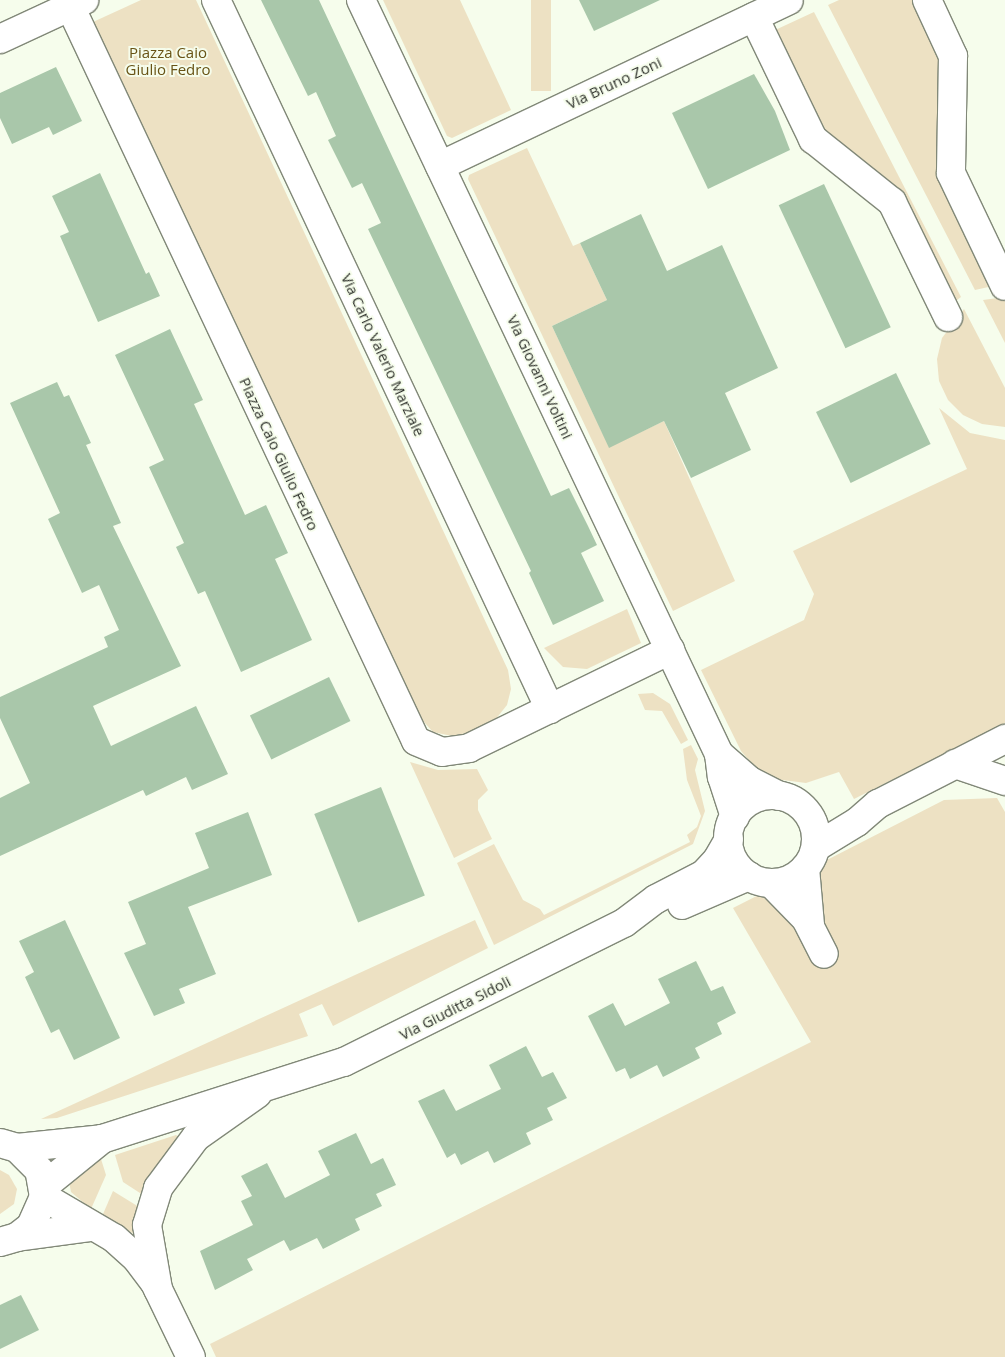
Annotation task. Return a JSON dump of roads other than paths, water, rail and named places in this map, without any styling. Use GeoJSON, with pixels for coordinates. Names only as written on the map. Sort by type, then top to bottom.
{"type":"FeatureCollection","features":[{"type":"Feature","properties":{"kind":"street","name":"Via Carlo Valerio Marziale"},"geometry":{"type":"LineString","coordinates":[[216,0],[550,709]]}},
{"type":"Feature","properties":{"kind":"street","name":"Via Giovanni Voltini"},"geometry":{"type":"LineString","coordinates":[[361,0],[719,754],[732,828]]}},
{"type":"Feature","properties":{"kind":"street"},"geometry":{"type":"LineString","coordinates":[[927,0],[953,56],[952,173],[1005,286]]}},
{"type":"Feature","properties":{"kind":"street","name":"Via Bruno Zoni"},"geometry":{"type":"LineString","coordinates":[[440,166],[786,1]]}},
{"type":"Feature","properties":{"kind":"street","name":"Piazza Caio Giulio Fedro"},"geometry":{"type":"LineString","coordinates":[[77,3],[409,731],[423,747],[432,750],[460,751],[670,650]]}},
{"type":"Feature","properties":{"kind":"street"},"geometry":{"type":"LineString","coordinates":[[0,38],[77,3]]}},
{"type":"Feature","properties":{"kind":"street"},"geometry":{"type":"LineString","coordinates":[[754,17],[813,139],[892,202],[948,317]]}},
{"type":"Feature","properties":{"kind":"street","name":"Via Giuditta Sidoli"},"geometry":{"type":"LineString","coordinates":[[9,1145],[102,1139],[356,1057],[619,926],[656,898],[704,874],[717,860],[732,828],[755,800],[790,800],[834,813],[881,802],[1005,739]]}},
{"type":"Feature","properties":{"kind":"street","name":"Via Giovanni Voltini"},"geometry":{"type":"LineString","coordinates":[[719,754],[750,782],[790,800]]}},
{"type":"Feature","properties":{"kind":"street"},"geometry":{"type":"LineString","coordinates":[[956,764],[1005,781]]}},
{"type":"Feature","properties":{"kind":"street"},"geometry":{"type":"LineString","coordinates":[[790,800],[813,824],[810,858],[810,924]]}},
{"type":"Feature","properties":{"kind":"street","name":"Via Giuditta Sidoli"},"geometry":{"type":"LineString","coordinates":[[619,926],[658,916],[760,880],[784,882],[810,858],[864,818],[881,802]]}},
{"type":"Feature","properties":{"kind":"street"},"geometry":{"type":"LineString","coordinates":[[732,828],[736,863],[760,880],[810,924],[824,954]]}},
{"type":"Feature","properties":{"kind":"street","name":"Via Giuditta Sidoli"},"geometry":{"type":"LineString","coordinates":[[158,1289],[147,1225],[162,1180],[205,1129],[253,1096],[286,1081]]}},
{"type":"Feature","properties":{"kind":"street","name":"Via Giuditta Sidoli"},"geometry":{"type":"LineString","coordinates":[[9,1239],[31,1226],[44,1192],[102,1139]]}},
{"type":"Feature","properties":{"kind":"street","name":"Via Giuditta Sidoli"},"geometry":{"type":"LineString","coordinates":[[9,1145],[39,1170],[44,1192]]}},
{"type":"Feature","properties":{"kind":"street"},"geometry":{"type":"LineString","coordinates":[[44,1192],[91,1227],[126,1247],[158,1289],[191,1357]]}},
{"type":"Feature","properties":{"kind":"street"},"geometry":{"type":"LineString","coordinates":[[9,1239],[91,1227]]}}]}
